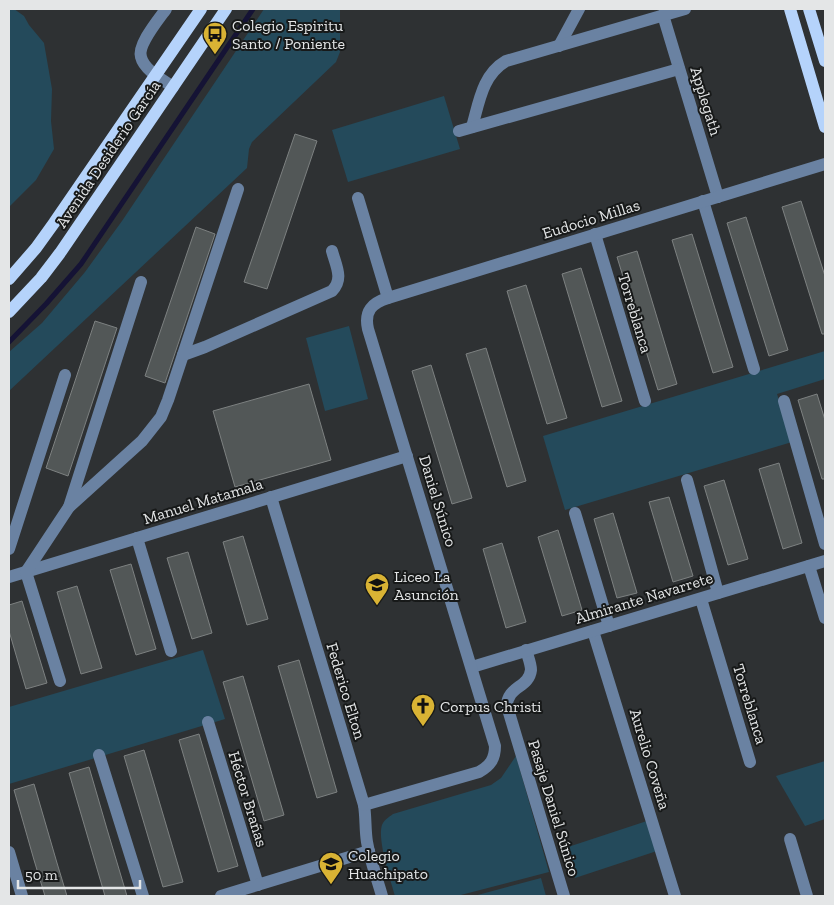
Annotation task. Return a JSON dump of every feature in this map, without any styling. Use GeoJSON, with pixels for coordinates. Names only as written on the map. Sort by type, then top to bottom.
{"type":"FeatureCollection","features":[{"type":"Feature","properties":{"kind":"main road","name":"Avenida Desiderio García"},"geometry":{"type":"LineString","coordinates":[[9,279],[36,248],[201,9]]}},
{"type":"Feature","properties":{"kind":"main road","name":"Avenida Desiderio García"},"geometry":{"type":"LineString","coordinates":[[9,312],[41,278],[60,254],[226,9]]}},
{"type":"Feature","properties":{"kind":"main road"},"geometry":{"type":"LineString","coordinates":[[790,9],[825,127]]}},
{"type":"Feature","properties":{"kind":"main road"},"geometry":{"type":"LineString","coordinates":[[809,9],[825,61]]}},
{"type":"Feature","properties":{"kind":"main road"},"geometry":{"type":"LineString","coordinates":[[121,126],[138,138]]}},
{"type":"Feature","properties":{"kind":"street"},"geometry":{"type":"LineString","coordinates":[[166,9],[141,47],[141,58],[156,75],[173,87]]}},
{"type":"Feature","properties":{"kind":"street"},"geometry":{"type":"LineString","coordinates":[[559,46],[579,9]]}},
{"type":"Feature","properties":{"kind":"street"},"geometry":{"type":"LineString","coordinates":[[472,127],[486,81],[495,69],[506,61],[685,9]]}},
{"type":"Feature","properties":{"kind":"street","name":"Applegath"},"geometry":{"type":"LineString","coordinates":[[662,15],[718,196]]}},
{"type":"Feature","properties":{"kind":"street"},"geometry":{"type":"LineString","coordinates":[[459,131],[679,69]]}},
{"type":"Feature","properties":{"kind":"street","name":"Eudocio Millas"},"geometry":{"type":"LineString","coordinates":[[369,310],[378,301],[825,164]]}},
{"type":"Feature","properties":{"kind":"street"},"geometry":{"type":"LineString","coordinates":[[60,681],[26,572],[69,507],[142,441],[161,417],[238,189]]}},
{"type":"Feature","properties":{"kind":"street"},"geometry":{"type":"LineString","coordinates":[[358,198],[388,298]]}},
{"type":"Feature","properties":{"kind":"street"},"geometry":{"type":"LineString","coordinates":[[703,201],[754,369]]}},
{"type":"Feature","properties":{"kind":"street","name":"Torreblanca"},"geometry":{"type":"LineString","coordinates":[[595,234],[645,401]]}},
{"type":"Feature","properties":{"kind":"street"},"geometry":{"type":"LineString","coordinates":[[183,355],[332,291],[338,282],[339,275],[332,251]]}},
{"type":"Feature","properties":{"kind":"street"},"geometry":{"type":"LineString","coordinates":[[69,507],[141,282]]}},
{"type":"Feature","properties":{"kind":"street","name":"Daniel Súnico"},"geometry":{"type":"LineString","coordinates":[[364,806],[478,772],[489,765],[495,753],[494,740],[368,329],[369,310]]}},
{"type":"Feature","properties":{"kind":"street"},"geometry":{"type":"LineString","coordinates":[[9,549],[65,375]]}},
{"type":"Feature","properties":{"kind":"street"},"geometry":{"type":"LineString","coordinates":[[784,401],[825,544]]}},
{"type":"Feature","properties":{"kind":"street","name":"Manuel Matamala"},"geometry":{"type":"LineString","coordinates":[[9,578],[407,456]]}},
{"type":"Feature","properties":{"kind":"street"},"geometry":{"type":"LineString","coordinates":[[687,480],[718,593]]}},
{"type":"Feature","properties":{"kind":"street","name":"Federico Elton"},"geometry":{"type":"LineString","coordinates":[[271,498],[364,806],[369,852],[382,896]]}},
{"type":"Feature","properties":{"kind":"street"},"geometry":{"type":"LineString","coordinates":[[575,513],[609,626]]}},
{"type":"Feature","properties":{"kind":"street"},"geometry":{"type":"LineString","coordinates":[[137,538],[171,651]]}},
{"type":"Feature","properties":{"kind":"street","name":"Almirante Navarrete"},"geometry":{"type":"LineString","coordinates":[[472,667],[825,561]]}},
{"type":"Feature","properties":{"kind":"street"},"geometry":{"type":"LineString","coordinates":[[809,566],[825,618]]}},
{"type":"Feature","properties":{"kind":"street","name":"Torreblanca"},"geometry":{"type":"LineString","coordinates":[[701,599],[750,762]]}},
{"type":"Feature","properties":{"kind":"street","name":"Aurelio Coveña"},"geometry":{"type":"LineString","coordinates":[[593,630],[675,896]]}},
{"type":"Feature","properties":{"kind":"street","name":"Pasaje Daniel Súnico"},"geometry":{"type":"LineString","coordinates":[[526,650],[530,674],[525,682],[510,693],[506,706],[564,896]]}},
{"type":"Feature","properties":{"kind":"street","name":"Héctor Brañas"},"geometry":{"type":"LineString","coordinates":[[208,722],[258,885]]}},
{"type":"Feature","properties":{"kind":"street"},"geometry":{"type":"LineString","coordinates":[[99,755],[143,896]]}},
{"type":"Feature","properties":{"kind":"street"},"geometry":{"type":"LineString","coordinates":[[790,839],[807,896]]}},
{"type":"Feature","properties":{"kind":"street"},"geometry":{"type":"LineString","coordinates":[[9,852],[22,896]]}},
{"type":"Feature","properties":{"kind":"street"},"geometry":{"type":"LineString","coordinates":[[221,896],[369,852]]}},
{"type":"Feature","properties":{"kind":"shaded area"},"geometry":{"type":"Polygon","coordinates":[[[9,9],[14,9],[24,16],[44,43],[52,89],[51,121],[54,149],[36,180],[9,207],[9,9]]]}},
{"type":"Feature","properties":{"kind":"shaded area"},"geometry":{"type":"Polygon","coordinates":[[[264,9],[340,9],[340,52],[336,62],[252,142],[249,149],[247,168],[9,391],[9,352],[42,323],[85,272],[122,221],[264,9]]]}},
{"type":"Feature","properties":{"kind":"shaded area"},"geometry":{"type":"Polygon","coordinates":[[[444,96],[460,149],[348,182],[332,130],[444,96]]]}},
{"type":"Feature","properties":{"kind":"shaded area"},"geometry":{"type":"Polygon","coordinates":[[[349,326],[368,399],[325,411],[306,338],[349,326]]]}},
{"type":"Feature","properties":{"kind":"shaded area"},"geometry":{"type":"Polygon","coordinates":[[[825,351],[825,379],[777,394],[792,442],[565,510],[543,436],[825,351]]]}},
{"type":"Feature","properties":{"kind":"shaded area"},"geometry":{"type":"Polygon","coordinates":[[[203,650],[225,719],[9,784],[9,707],[203,650]]]}},
{"type":"Feature","properties":{"kind":"shaded area"},"geometry":{"type":"Polygon","coordinates":[[[516,756],[549,872],[457,896],[395,896],[381,840],[384,822],[393,814],[491,785],[501,778],[516,756]]]}},
{"type":"Feature","properties":{"kind":"shaded area"},"geometry":{"type":"Polygon","coordinates":[[[825,761],[825,819],[805,826],[776,776],[825,761]]]}},
{"type":"Feature","properties":{"kind":"shaded area"},"geometry":{"type":"Polygon","coordinates":[[[656,818],[666,848],[575,878],[565,848],[656,818]]]}},
{"type":"Feature","properties":{"kind":"shaded area"},"geometry":{"type":"Polygon","coordinates":[[[541,878],[546,896],[474,896],[541,878]]]}},
{"type":"Feature","properties":{"kind":"building"},"geometry":{"type":"Polygon","coordinates":[[[295,134],[317,141],[267,289],[244,282],[295,134]]]}},
{"type":"Feature","properties":{"kind":"building"},"geometry":{"type":"Polygon","coordinates":[[[801,201],[825,276],[825,334],[822,334],[782,207],[801,201]]]}},
{"type":"Feature","properties":{"kind":"building"},"geometry":{"type":"Polygon","coordinates":[[[746,217],[788,350],[769,356],[727,223],[746,217]]]}},
{"type":"Feature","properties":{"kind":"building"},"geometry":{"type":"Polygon","coordinates":[[[196,227],[215,234],[165,383],[145,376],[196,227]]]}},
{"type":"Feature","properties":{"kind":"building"},"geometry":{"type":"Polygon","coordinates":[[[692,234],[733,367],[713,373],[672,240],[692,234]]]}},
{"type":"Feature","properties":{"kind":"building"},"geometry":{"type":"Polygon","coordinates":[[[637,251],[677,384],[658,390],[617,257],[637,251]]]}},
{"type":"Feature","properties":{"kind":"building"},"geometry":{"type":"Polygon","coordinates":[[[581,268],[622,401],[602,407],[562,274],[581,268]]]}},
{"type":"Feature","properties":{"kind":"building"},"geometry":{"type":"Polygon","coordinates":[[[526,285],[567,418],[547,424],[507,291],[526,285]]]}},
{"type":"Feature","properties":{"kind":"building"},"geometry":{"type":"Polygon","coordinates":[[[95,321],[117,328],[68,476],[46,468],[95,321]]]}},
{"type":"Feature","properties":{"kind":"building"},"geometry":{"type":"Polygon","coordinates":[[[486,348],[526,481],[507,487],[466,354],[486,348]]]}},
{"type":"Feature","properties":{"kind":"building"},"geometry":{"type":"Polygon","coordinates":[[[431,365],[472,498],[452,504],[412,371],[431,365]]]}},
{"type":"Feature","properties":{"kind":"building"},"geometry":{"type":"Polygon","coordinates":[[[309,384],[331,460],[235,487],[213,411],[309,384]]]}},
{"type":"Feature","properties":{"kind":"building"},"geometry":{"type":"Polygon","coordinates":[[[817,394],[825,420],[825,479],[822,479],[798,400],[817,394]]]}},
{"type":"Feature","properties":{"kind":"building"},"geometry":{"type":"Polygon","coordinates":[[[779,463],[802,543],[783,549],[759,469],[779,463]]]}},
{"type":"Feature","properties":{"kind":"building"},"geometry":{"type":"Polygon","coordinates":[[[724,480],[748,559],[728,565],[704,486],[724,480]]]}},
{"type":"Feature","properties":{"kind":"building"},"geometry":{"type":"Polygon","coordinates":[[[669,497],[693,576],[673,582],[649,502],[669,497]]]}},
{"type":"Feature","properties":{"kind":"building"},"geometry":{"type":"Polygon","coordinates":[[[613,513],[637,593],[617,598],[594,519],[613,513]]]}},
{"type":"Feature","properties":{"kind":"building"},"geometry":{"type":"Polygon","coordinates":[[[558,530],[582,610],[562,616],[538,537],[558,530]]]}},
{"type":"Feature","properties":{"kind":"building"},"geometry":{"type":"Polygon","coordinates":[[[243,536],[268,619],[247,625],[223,542],[243,536]]]}},
{"type":"Feature","properties":{"kind":"building"},"geometry":{"type":"Polygon","coordinates":[[[502,543],[526,622],[506,628],[483,549],[502,543]]]}},
{"type":"Feature","properties":{"kind":"building"},"geometry":{"type":"Polygon","coordinates":[[[188,552],[212,633],[192,639],[167,558],[188,552]]]}},
{"type":"Feature","properties":{"kind":"building"},"geometry":{"type":"Polygon","coordinates":[[[131,564],[156,649],[136,655],[110,570],[131,564]]]}},
{"type":"Feature","properties":{"kind":"building"},"geometry":{"type":"Polygon","coordinates":[[[77,586],[102,668],[81,674],[57,592],[77,586]]]}},
{"type":"Feature","properties":{"kind":"building"},"geometry":{"type":"Polygon","coordinates":[[[22,601],[47,683],[26,689],[9,631],[9,605],[22,601]]]}},
{"type":"Feature","properties":{"kind":"building"},"geometry":{"type":"Polygon","coordinates":[[[299,660],[337,792],[317,798],[278,666],[299,660]]]}},
{"type":"Feature","properties":{"kind":"building"},"geometry":{"type":"Polygon","coordinates":[[[243,676],[284,815],[264,821],[223,682],[243,676]]]}},
{"type":"Feature","properties":{"kind":"building"},"geometry":{"type":"Polygon","coordinates":[[[199,734],[238,866],[218,872],[179,740],[199,734]]]}},
{"type":"Feature","properties":{"kind":"building"},"geometry":{"type":"Polygon","coordinates":[[[144,750],[183,882],[163,887],[124,756],[144,750]]]}},
{"type":"Feature","properties":{"kind":"building"},"geometry":{"type":"Polygon","coordinates":[[[89,767],[127,896],[105,896],[69,773],[89,767]]]}},
{"type":"Feature","properties":{"kind":"building"},"geometry":{"type":"Polygon","coordinates":[[[34,784],[67,896],[45,896],[34,860],[14,790],[34,784]]]}},
{"type":"Feature","properties":{"kind":"waterway"},"geometry":{"type":"LineString","coordinates":[[9,342],[81,264],[253,9]]}},
{"type":"Feature","properties":{"kind":"place","name":"Colegio Espiritu Santo / Poniente"},"geometry":{"type":"Point","coordinates":[215,55]}},
{"type":"Feature","properties":{"kind":"place","name":"Liceo La Asunción"},"geometry":{"type":"Point","coordinates":[377,606]}},
{"type":"Feature","properties":{"kind":"place","name":"Corpus Christi"},"geometry":{"type":"Point","coordinates":[423,727]}},
{"type":"Feature","properties":{"kind":"place","name":"Colegio Huachipato"},"geometry":{"type":"Point","coordinates":[331,885]}}]}
